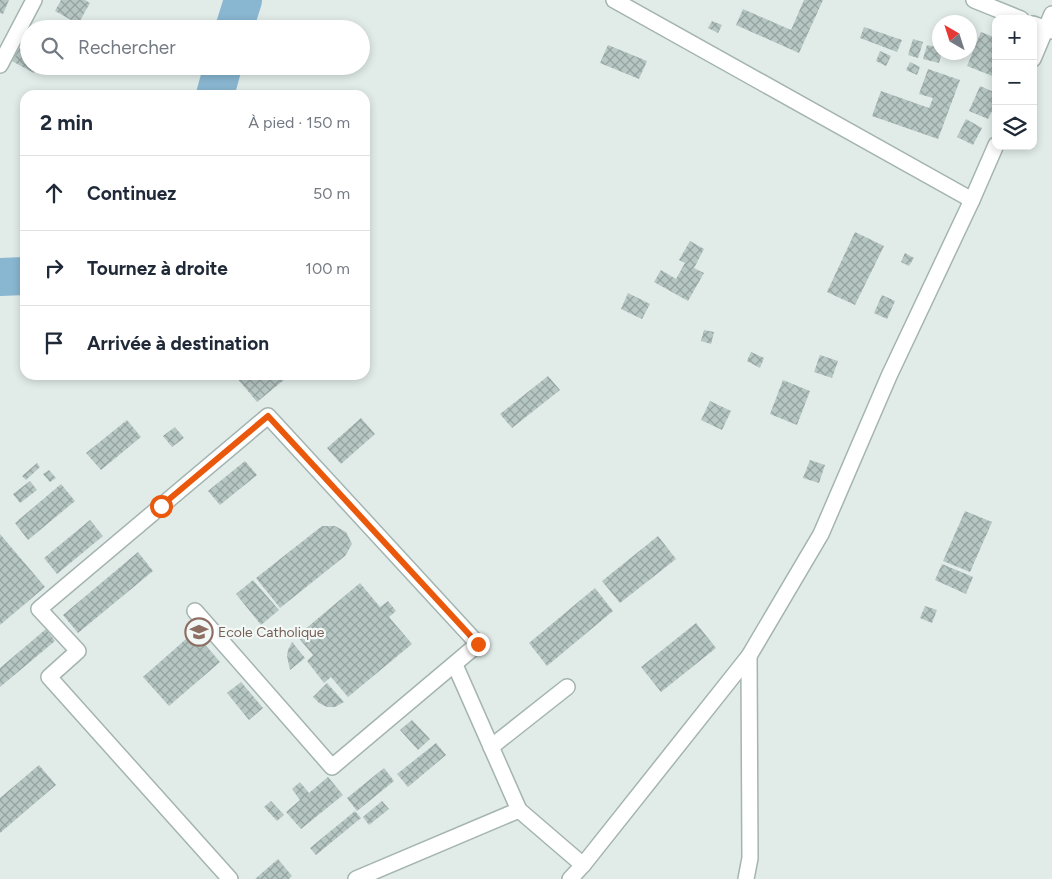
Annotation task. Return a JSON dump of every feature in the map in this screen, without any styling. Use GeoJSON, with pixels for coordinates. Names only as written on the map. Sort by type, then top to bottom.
{"type":"FeatureCollection","features":[{"type":"Feature","properties":{"kind":"street"},"geometry":{"type":"LineString","coordinates":[[24,20],[34,0]]}},
{"type":"Feature","properties":{"kind":"street"},"geometry":{"type":"LineString","coordinates":[[614,0],[972,200]]}},
{"type":"Feature","properties":{"kind":"street"},"geometry":{"type":"LineString","coordinates":[[974,0],[1011,15]]}},
{"type":"Feature","properties":{"kind":"street"},"geometry":{"type":"LineString","coordinates":[[1037,48],[1044,28],[1052,14]]}},
{"type":"Feature","properties":{"kind":"street"},"geometry":{"type":"LineString","coordinates":[[0,65],[20,27]]}},
{"type":"Feature","properties":{"kind":"street"},"geometry":{"type":"LineString","coordinates":[[570,879],[749,656],[821,534],[889,376],[994,150]]}},
{"type":"Feature","properties":{"kind":"street"},"geometry":{"type":"LineString","coordinates":[[195,611],[332,767],[478,644],[268,416],[39,609],[78,651],[48,677],[230,879]]}},
{"type":"Feature","properties":{"kind":"street"},"geometry":{"type":"LineString","coordinates":[[746,879],[750,858],[749,656]]}},
{"type":"Feature","properties":{"kind":"street"},"geometry":{"type":"LineString","coordinates":[[455,665],[519,810],[583,865]]}},
{"type":"Feature","properties":{"kind":"street"},"geometry":{"type":"LineString","coordinates":[[492,747],[567,687]]}},
{"type":"Feature","properties":{"kind":"street"},"geometry":{"type":"LineString","coordinates":[[356,879],[519,810]]}},
{"type":"Feature","properties":{"kind":"building"},"geometry":{"type":"Polygon","coordinates":[[[0,0],[9,0],[3,14],[0,13],[0,0]]]}},
{"type":"Feature","properties":{"kind":"building"},"geometry":{"type":"Polygon","coordinates":[[[61,0],[85,0],[90,3],[80,20],[71,20],[55,11],[61,0]]]}},
{"type":"Feature","properties":{"kind":"building"},"geometry":{"type":"Polygon","coordinates":[[[804,0],[823,0],[799,53],[736,25],[743,9],[791,30],[804,0]]]}},
{"type":"Feature","properties":{"kind":"building"},"geometry":{"type":"Polygon","coordinates":[[[712,21],[722,25],[718,33],[708,28],[712,21]]]}},
{"type":"Feature","properties":{"kind":"building"},"geometry":{"type":"Polygon","coordinates":[[[864,27],[902,40],[897,52],[860,38],[864,27]]]}},
{"type":"Feature","properties":{"kind":"building"},"geometry":{"type":"Polygon","coordinates":[[[981,32],[992,36],[992,76],[967,66],[969,60],[977,60],[977,42],[981,32]]]}},
{"type":"Feature","properties":{"kind":"building"},"geometry":{"type":"Polygon","coordinates":[[[913,39],[923,42],[918,58],[908,55],[913,39]]]}},
{"type":"Feature","properties":{"kind":"building"},"geometry":{"type":"Polygon","coordinates":[[[608,45],[647,61],[639,79],[600,63],[608,45]]]}},
{"type":"Feature","properties":{"kind":"building"},"geometry":{"type":"Polygon","coordinates":[[[927,45],[932,46],[932,60],[940,60],[939,63],[923,59],[927,45]]]}},
{"type":"Feature","properties":{"kind":"building"},"geometry":{"type":"Polygon","coordinates":[[[20,47],[20,65],[12,61],[20,47]]]}},
{"type":"Feature","properties":{"kind":"building"},"geometry":{"type":"Polygon","coordinates":[[[880,51],[891,56],[886,66],[876,61],[880,51]]]}},
{"type":"Feature","properties":{"kind":"building"},"geometry":{"type":"Polygon","coordinates":[[[910,62],[920,67],[917,75],[906,70],[910,62]]]}},
{"type":"Feature","properties":{"kind":"building"},"geometry":{"type":"Polygon","coordinates":[[[928,69],[960,80],[938,139],[872,116],[881,91],[929,108],[933,98],[919,94],[928,69]]]}},
{"type":"Feature","properties":{"kind":"building"},"geometry":{"type":"Polygon","coordinates":[[[980,86],[992,91],[992,111],[988,119],[969,111],[980,86]]]}},
{"type":"Feature","properties":{"kind":"building"},"geometry":{"type":"Polygon","coordinates":[[[966,119],[982,128],[973,145],[957,137],[966,119]]]}},
{"type":"Feature","properties":{"kind":"building"},"geometry":{"type":"Polygon","coordinates":[[[855,232],[884,246],[855,305],[827,292],[855,232]]]}},
{"type":"Feature","properties":{"kind":"building"},"geometry":{"type":"Polygon","coordinates":[[[690,241],[704,249],[694,268],[704,273],[688,301],[654,282],[661,270],[676,279],[685,263],[679,260],[690,241]]]}},
{"type":"Feature","properties":{"kind":"building"},"geometry":{"type":"Polygon","coordinates":[[[905,253],[914,258],[909,266],[901,262],[905,253]]]}},
{"type":"Feature","properties":{"kind":"building"},"geometry":{"type":"Polygon","coordinates":[[[628,293],[650,304],[642,319],[621,309],[628,293]]]}},
{"type":"Feature","properties":{"kind":"building"},"geometry":{"type":"Polygon","coordinates":[[[882,295],[895,301],[887,319],[874,313],[882,295]]]}},
{"type":"Feature","properties":{"kind":"building"},"geometry":{"type":"Polygon","coordinates":[[[704,330],[714,332],[711,344],[701,341],[704,330]]]}},
{"type":"Feature","properties":{"kind":"building"},"geometry":{"type":"Polygon","coordinates":[[[751,352],[764,358],[760,368],[747,361],[751,352]]]}},
{"type":"Feature","properties":{"kind":"building"},"geometry":{"type":"Polygon","coordinates":[[[820,355],[838,361],[832,378],[814,372],[820,355]]]}},
{"type":"Feature","properties":{"kind":"building"},"geometry":{"type":"Polygon","coordinates":[[[548,376],[560,390],[512,428],[500,414],[548,376]]]}},
{"type":"Feature","properties":{"kind":"building"},"geometry":{"type":"Polygon","coordinates":[[[239,380],[284,380],[257,402],[239,380]]]}},
{"type":"Feature","properties":{"kind":"building"},"geometry":{"type":"Polygon","coordinates":[[[783,380],[810,391],[797,425],[770,414],[783,380]]]}},
{"type":"Feature","properties":{"kind":"building"},"geometry":{"type":"Polygon","coordinates":[[[710,401],[731,411],[722,430],[701,420],[710,401]]]}},
{"type":"Feature","properties":{"kind":"building"},"geometry":{"type":"Polygon","coordinates":[[[361,418],[375,434],[341,464],[327,448],[361,418]]]}},
{"type":"Feature","properties":{"kind":"building"},"geometry":{"type":"Polygon","coordinates":[[[127,420],[141,437],[101,470],[86,453],[127,420]]]}},
{"type":"Feature","properties":{"kind":"building"},"geometry":{"type":"Polygon","coordinates":[[[175,427],[184,438],[172,447],[163,436],[175,427]]]}},
{"type":"Feature","properties":{"kind":"building"},"geometry":{"type":"Polygon","coordinates":[[[810,460],[825,465],[819,483],[803,478],[810,460]]]}},
{"type":"Feature","properties":{"kind":"building"},"geometry":{"type":"Polygon","coordinates":[[[245,461],[257,475],[220,505],[208,491],[245,461]]]}},
{"type":"Feature","properties":{"kind":"building"},"geometry":{"type":"Polygon","coordinates":[[[37,463],[40,467],[26,480],[22,476],[37,463]]]}},
{"type":"Feature","properties":{"kind":"building"},"geometry":{"type":"Polygon","coordinates":[[[49,470],[56,478],[50,482],[43,474],[49,470]]]}},
{"type":"Feature","properties":{"kind":"building"},"geometry":{"type":"Polygon","coordinates":[[[30,481],[37,490],[20,503],[13,494],[30,481]]]}},
{"type":"Feature","properties":{"kind":"building"},"geometry":{"type":"Polygon","coordinates":[[[61,484],[75,501],[28,540],[15,523],[61,484]]]}},
{"type":"Feature","properties":{"kind":"building"},"geometry":{"type":"Polygon","coordinates":[[[965,511],[992,522],[970,572],[943,561],[965,511]]]}},
{"type":"Feature","properties":{"kind":"building"},"geometry":{"type":"Polygon","coordinates":[[[90,520],[103,536],[57,574],[44,558],[90,520]]]}},
{"type":"Feature","properties":{"kind":"building"},"geometry":{"type":"Polygon","coordinates":[[[322,526],[335,526],[346,532],[352,544],[345,556],[280,608],[256,578],[322,526]]]}},
{"type":"Feature","properties":{"kind":"building"},"geometry":{"type":"Polygon","coordinates":[[[0,534],[45,587],[0,625],[0,534]]]}},
{"type":"Feature","properties":{"kind":"building"},"geometry":{"type":"Polygon","coordinates":[[[658,536],[676,559],[620,603],[602,581],[658,536]]]}},
{"type":"Feature","properties":{"kind":"building"},"geometry":{"type":"Polygon","coordinates":[[[138,552],[153,571],[78,633],[63,615],[138,552]]]}},
{"type":"Feature","properties":{"kind":"building"},"geometry":{"type":"Polygon","coordinates":[[[942,564],[973,577],[966,594],[935,580],[942,564]]]}},
{"type":"Feature","properties":{"kind":"building"},"geometry":{"type":"Polygon","coordinates":[[[253,580],[279,610],[261,625],[236,594],[253,580]]]}},
{"type":"Feature","properties":{"kind":"building"},"geometry":{"type":"Polygon","coordinates":[[[360,583],[380,607],[388,601],[396,611],[389,617],[412,644],[348,697],[331,677],[324,683],[307,661],[313,655],[297,636],[360,583]]]}},
{"type":"Feature","properties":{"kind":"building"},"geometry":{"type":"Polygon","coordinates":[[[595,588],[613,611],[547,666],[529,643],[595,588]]]}},
{"type":"Feature","properties":{"kind":"building"},"geometry":{"type":"Polygon","coordinates":[[[925,606],[937,610],[932,623],[920,618],[925,606]]]}},
{"type":"Feature","properties":{"kind":"building"},"geometry":{"type":"Polygon","coordinates":[[[696,623],[716,648],[661,692],[641,667],[696,623]]]}},
{"type":"Feature","properties":{"kind":"building"},"geometry":{"type":"Polygon","coordinates":[[[46,629],[55,641],[0,687],[0,668],[46,629]]]}},
{"type":"Feature","properties":{"kind":"building"},"geometry":{"type":"Polygon","coordinates":[[[194,632],[220,662],[169,706],[143,677],[194,632]]]}},
{"type":"Feature","properties":{"kind":"building"},"geometry":{"type":"Polygon","coordinates":[[[292,642],[305,658],[290,670],[287,656],[292,642]]]}},
{"type":"Feature","properties":{"kind":"building"},"geometry":{"type":"Polygon","coordinates":[[[241,682],[263,708],[249,720],[227,693],[241,682]]]}},
{"type":"Feature","properties":{"kind":"building"},"geometry":{"type":"Polygon","coordinates":[[[327,683],[344,702],[335,707],[327,707],[313,697],[327,683]]]}},
{"type":"Feature","properties":{"kind":"building"},"geometry":{"type":"Polygon","coordinates":[[[412,720],[430,739],[418,750],[400,730],[412,720]]]}},
{"type":"Feature","properties":{"kind":"building"},"geometry":{"type":"Polygon","coordinates":[[[436,743],[446,755],[408,787],[397,774],[436,743]]]}},
{"type":"Feature","properties":{"kind":"building"},"geometry":{"type":"Polygon","coordinates":[[[39,765],[56,785],[0,833],[0,798],[39,765]]]}},
{"type":"Feature","properties":{"kind":"building"},"geometry":{"type":"Polygon","coordinates":[[[384,768],[394,781],[357,811],[347,798],[384,768]]]}},
{"type":"Feature","properties":{"kind":"building"},"geometry":{"type":"Polygon","coordinates":[[[328,777],[343,795],[301,829],[286,812],[300,800],[292,789],[300,782],[309,793],[328,777]]]}},
{"type":"Feature","properties":{"kind":"building"},"geometry":{"type":"Polygon","coordinates":[[[271,801],[284,815],[277,821],[264,807],[271,801]]]}},
{"type":"Feature","properties":{"kind":"building"},"geometry":{"type":"Polygon","coordinates":[[[382,801],[389,809],[369,825],[363,817],[382,801]]]}},
{"type":"Feature","properties":{"kind":"building"},"geometry":{"type":"Polygon","coordinates":[[[355,811],[361,818],[316,855],[310,848],[355,811]]]}},
{"type":"Feature","properties":{"kind":"building"},"geometry":{"type":"Polygon","coordinates":[[[278,859],[292,876],[289,879],[255,879],[278,859]]]}},
{"type":"Feature","properties":{"kind":"waterway"},"geometry":{"type":"LineString","coordinates":[[237,20],[243,0]]}},
{"type":"Feature","properties":{"kind":"waterway"},"geometry":{"type":"LineString","coordinates":[[216,90],[221,75]]}},
{"type":"Feature","properties":{"kind":"waterway"},"geometry":{"type":"LineString","coordinates":[[0,277],[20,276]]}},
{"type":"Feature","properties":{"kind":"place","name":"Ecole Catholique"},"geometry":{"type":"Point","coordinates":[199,632]}},
{"type":"Feature","properties":{"kind":"route"},"geometry":{"type":"LineString","coordinates":[[161,506],[268,416],[478,644]]}}]}
